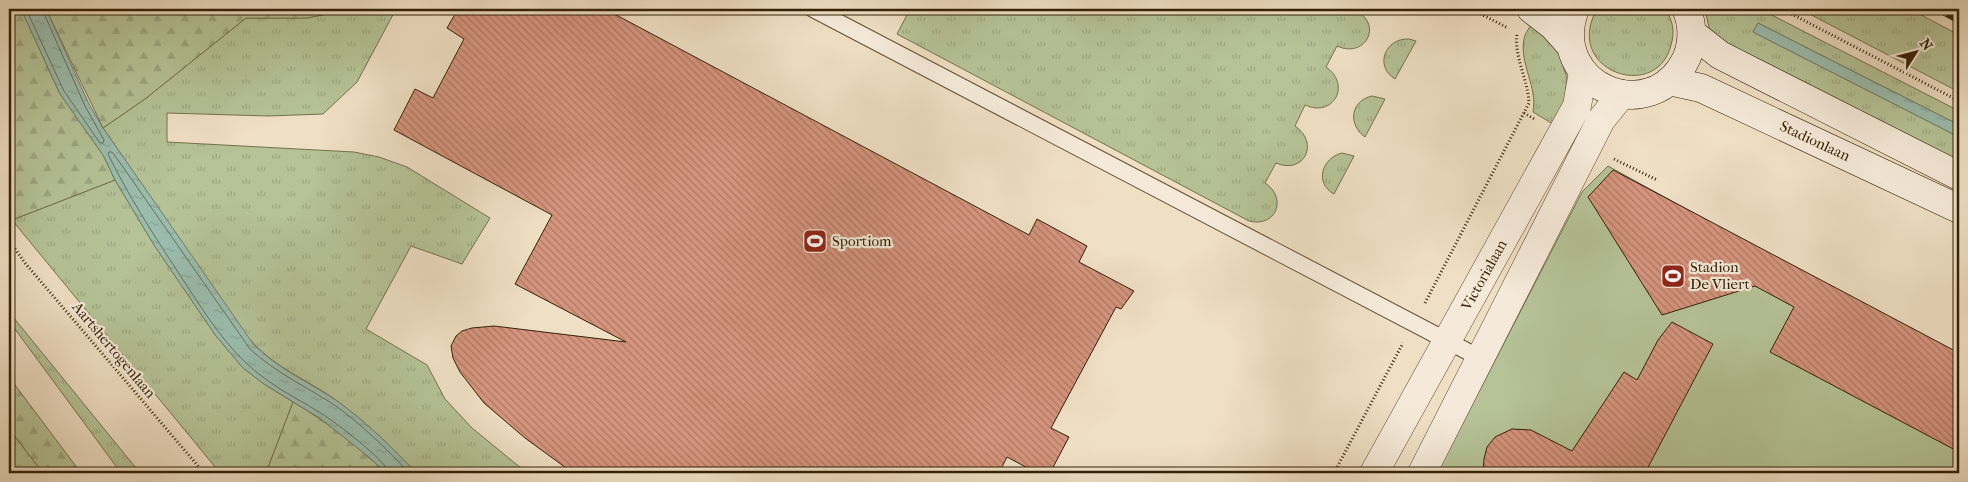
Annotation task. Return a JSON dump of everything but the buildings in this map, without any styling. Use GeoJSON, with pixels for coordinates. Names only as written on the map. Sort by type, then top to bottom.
{"type":"FeatureCollection","features":[{"type":"Feature","properties":{"kind":"main road"},"geometry":{"type":"LineString","coordinates":[[1531,9],[1553,26],[1570,45]]}},
{"type":"Feature","properties":{"kind":"main road"},"geometry":{"type":"LineString","coordinates":[[1575,9],[1570,22],[1570,45],[1575,60],[1594,83],[1607,90],[1622,94],[1647,93],[1659,88],[1682,68],[1689,51],[1689,21]]}},
{"type":"Feature","properties":{"kind":"main road"},"geometry":{"type":"LineString","coordinates":[[1689,21],[1720,55],[1959,176]]}},
{"type":"Feature","properties":{"kind":"main road","name":"Victorialaan"},"geometry":{"type":"LineString","coordinates":[[1374,473],[1577,106],[1583,72]]}},
{"type":"Feature","properties":{"kind":"main road","name":"Stadionlaan"},"geometry":{"type":"LineString","coordinates":[[1669,81],[1701,88],[1959,209]]}},
{"type":"Feature","properties":{"kind":"main road"},"geometry":{"type":"LineString","coordinates":[[1422,473],[1601,120],[1622,94]]}},
{"type":"Feature","properties":{"kind":"lane"},"geometry":{"type":"LineString","coordinates":[[813,9],[1480,358]]}},
{"type":"Feature","properties":{"kind":"path"},"geometry":{"type":"LineString","coordinates":[[1334,473],[1529,103],[1529,92],[1516,44],[1517,32],[1472,9]]}},
{"type":"Feature","properties":{"kind":"path"},"geometry":{"type":"LineString","coordinates":[[1782,9],[1959,101]]}},
{"type":"Feature","properties":{"kind":"path","name":"Aartshertogenlaan"},"geometry":{"type":"LineString","coordinates":[[9,240],[32,270],[204,473]]}},
{"type":"Feature","properties":{"kind":"green space"},"geometry":{"type":"Polygon","coordinates":[[[21,9],[60,94],[103,155],[115,180],[12,220],[9,216],[9,12],[21,9]]]}},
{"type":"Feature","properties":{"kind":"green space"},"geometry":{"type":"Polygon","coordinates":[[[46,9],[346,9],[307,18],[246,18],[145,99],[103,128],[46,9]]]}},
{"type":"Feature","properties":{"kind":"green space"},"geometry":{"type":"Polygon","coordinates":[[[346,9],[396,9],[357,82],[323,114],[268,116],[167,113],[167,142],[354,152],[379,157],[407,167],[490,218],[462,264],[411,246],[366,329],[427,365],[445,399],[472,428],[527,473],[416,473],[380,436],[340,403],[265,354],[243,331],[103,128],[145,99],[246,18],[307,18],[346,9]]]}},
{"type":"Feature","properties":{"kind":"green space"},"geometry":{"type":"Polygon","coordinates":[[[910,9],[1357,9],[1356,11],[1369,24],[1370,31],[1368,38],[1356,48],[1347,49],[1337,46],[1326,67],[1334,74],[1338,82],[1336,98],[1324,107],[1315,108],[1305,105],[1295,126],[1303,133],[1307,141],[1305,155],[1301,161],[1294,165],[1286,166],[1276,163],[1265,183],[1276,196],[1276,210],[1266,220],[1258,222],[1249,221],[897,34],[910,9]]]}},
{"type":"Feature","properties":{"kind":"green space"},"geometry":{"type":"Polygon","coordinates":[[[1597,9],[1665,9],[1671,22],[1673,35],[1671,45],[1662,63],[1649,73],[1632,75],[1616,72],[1601,63],[1592,49],[1590,31],[1597,9]]]}},
{"type":"Feature","properties":{"kind":"green space"},"geometry":{"type":"Polygon","coordinates":[[[1705,9],[1760,9],[1959,111],[1959,125],[1758,23],[1753,32],[1959,137],[1959,164],[1723,45],[1710,32],[1705,9]]]}},
{"type":"Feature","properties":{"kind":"green space"},"geometry":{"type":"Polygon","coordinates":[[[1800,9],[1910,9],[1959,35],[1959,92],[1800,9]]]}},
{"type":"Feature","properties":{"kind":"green space"},"geometry":{"type":"Polygon","coordinates":[[[1533,22],[1556,45],[1567,78],[1564,103],[1553,124],[1533,112],[1533,94],[1523,48],[1526,32],[1533,22]]]}},
{"type":"Feature","properties":{"kind":"green space"},"geometry":{"type":"Polygon","coordinates":[[[1409,39],[1416,41],[1395,79],[1385,67],[1385,54],[1394,43],[1409,39]]]}},
{"type":"Feature","properties":{"kind":"green space"},"geometry":{"type":"Polygon","coordinates":[[[1372,96],[1385,99],[1365,137],[1356,126],[1354,114],[1359,103],[1372,96]]]}},
{"type":"Feature","properties":{"kind":"green space"},"geometry":{"type":"Polygon","coordinates":[[[1342,153],[1354,156],[1334,194],[1324,184],[1322,178],[1323,171],[1325,165],[1330,160],[1342,153]]]}},
{"type":"Feature","properties":{"kind":"green space","name":"Stadion De Vliert"},"geometry":{"type":"Polygon","coordinates":[[[1608,166],[1959,359],[1959,473],[1437,473],[1582,192],[1608,166]]]}},
{"type":"Feature","properties":{"kind":"green space"},"geometry":{"type":"Polygon","coordinates":[[[115,180],[154,245],[216,336],[243,368],[293,402],[266,473],[220,473],[12,220],[115,180]]]}},
{"type":"Feature","properties":{"kind":"green space"},"geometry":{"type":"Polygon","coordinates":[[[13,317],[140,473],[121,473],[9,321],[13,317]]]}},
{"type":"Feature","properties":{"kind":"green space"},"geometry":{"type":"Polygon","coordinates":[[[9,377],[81,473],[43,473],[9,429],[9,377]]]}},
{"type":"Feature","properties":{"kind":"green space"},"geometry":{"type":"Polygon","coordinates":[[[293,402],[341,435],[386,473],[266,473],[293,402]]]}},
{"type":"Feature","properties":{"kind":"green space"},"geometry":{"type":"Polygon","coordinates":[[[9,429],[43,473],[9,473],[9,429]]]}},
{"type":"Feature","properties":{"kind":"water"},"geometry":{"type":"Polygon","coordinates":[[[21,9],[46,9],[89,104],[103,128],[254,345],[274,362],[340,403],[380,436],[416,473],[386,473],[321,419],[264,384],[243,368],[216,336],[154,245],[115,180],[103,155],[60,94],[21,9]]]}},
{"type":"Feature","properties":{"kind":"water"},"geometry":{"type":"Polygon","coordinates":[[[1758,23],[1959,125],[1959,137],[1753,32],[1758,23]]]}},
{"type":"Feature","properties":{"kind":"railway"},"geometry":{"type":"LineString","coordinates":[[1937,9],[1959,21]]}},
{"type":"Feature","properties":{"kind":"place","name":"Sportiom"},"geometry":{"type":"Point","coordinates":[815,241]}},
{"type":"Feature","properties":{"kind":"place","name":"Stadion De Vliert"},"geometry":{"type":"Point","coordinates":[1673,276]}}]}
